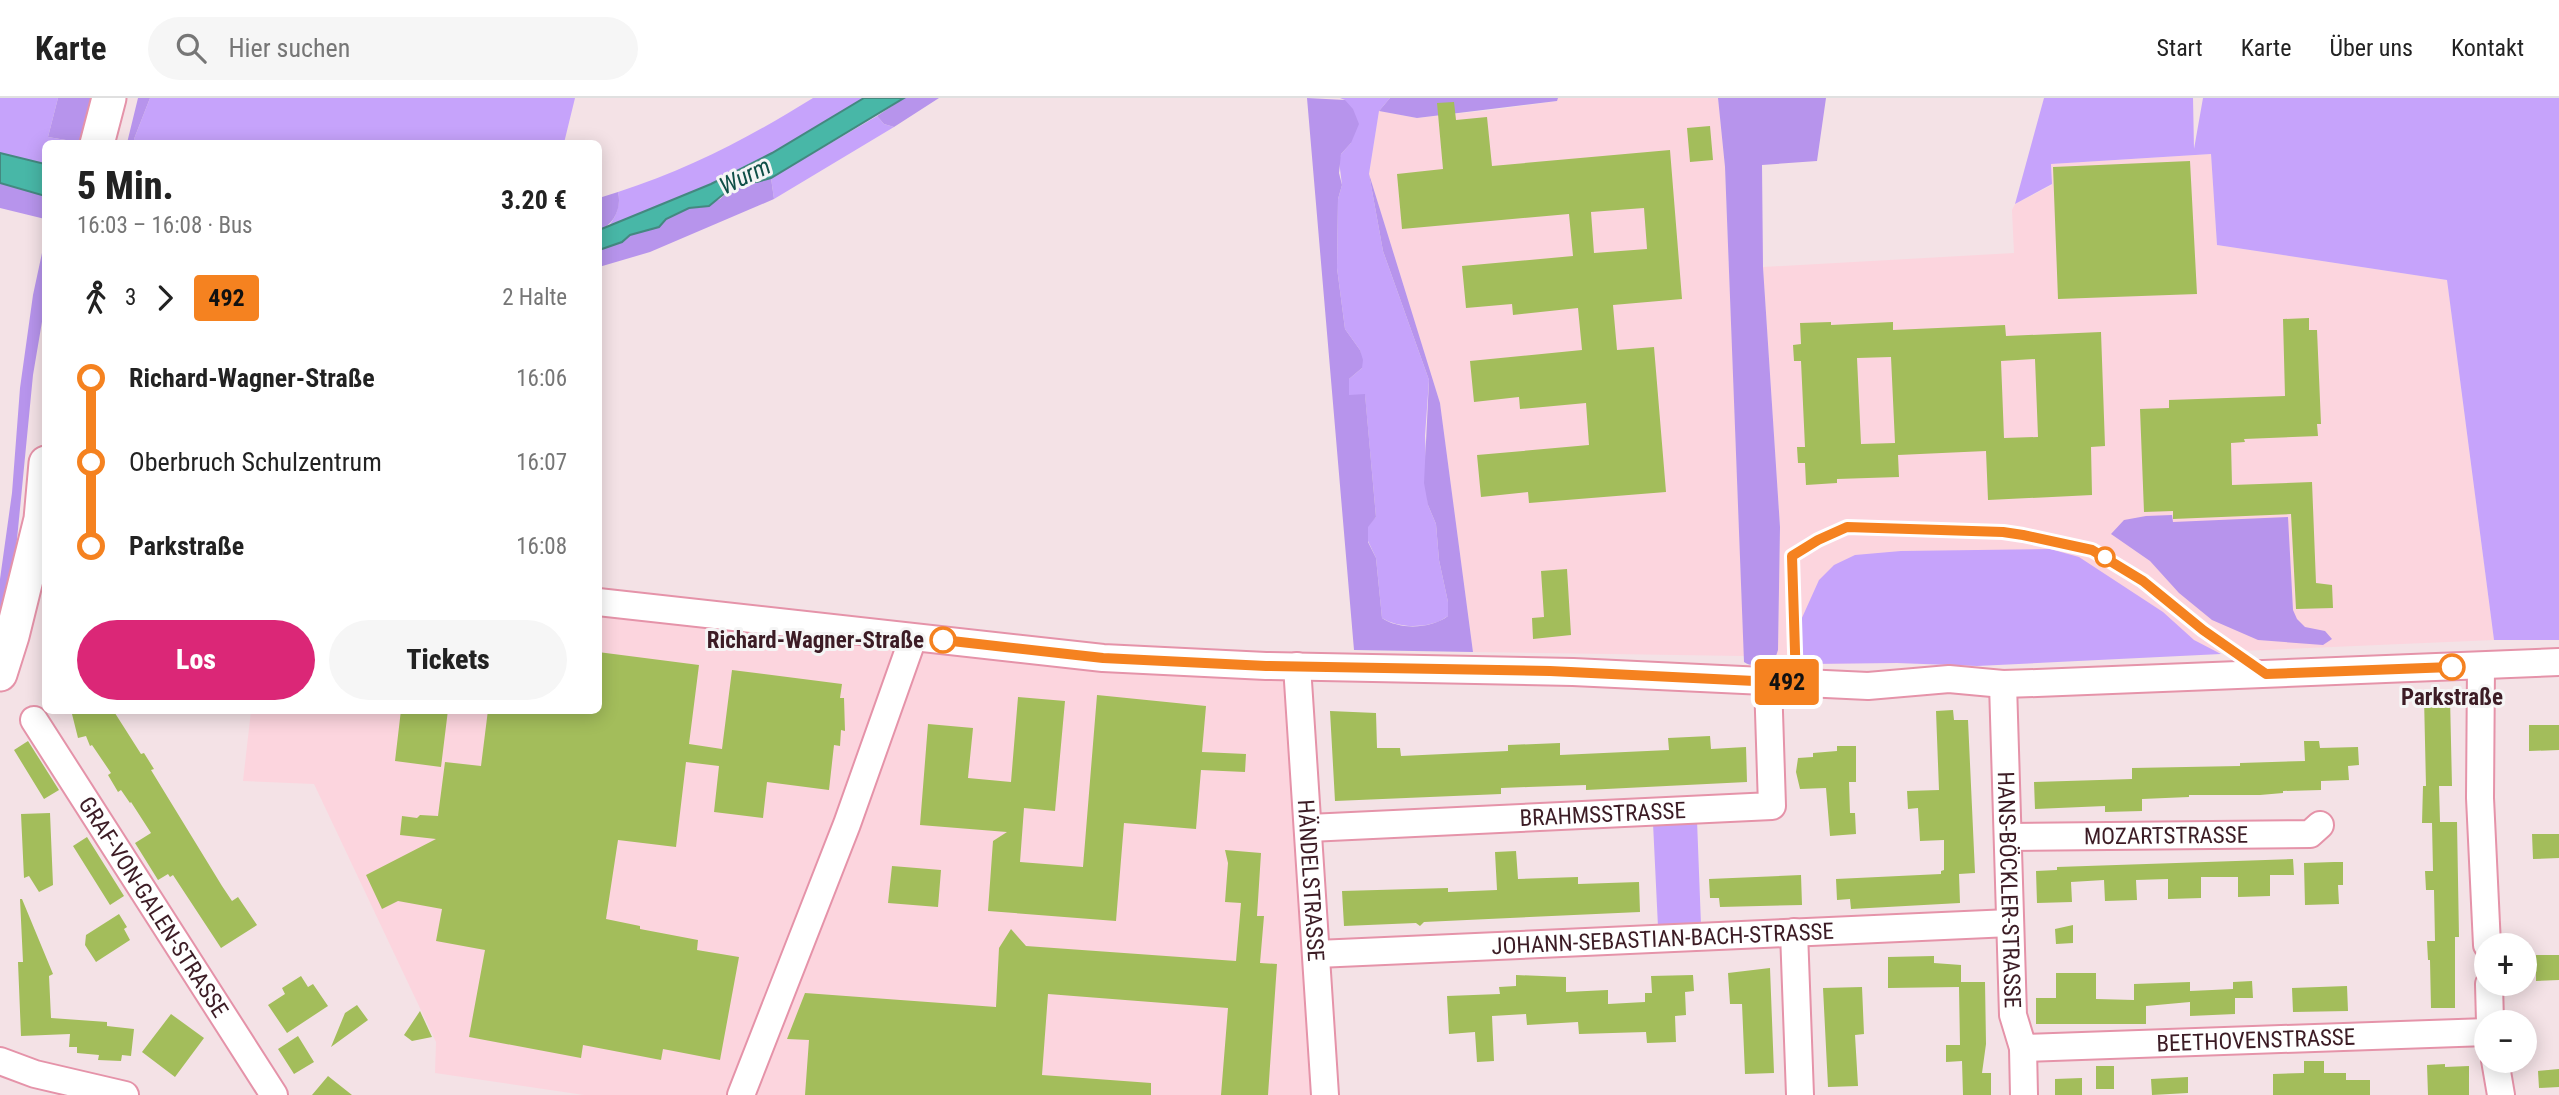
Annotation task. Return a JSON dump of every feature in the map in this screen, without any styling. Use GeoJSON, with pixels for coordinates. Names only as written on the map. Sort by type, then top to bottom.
{"type":"FeatureCollection","features":[{"type":"Feature","properties":{"kind":"main road"},"geometry":{"type":"LineString","coordinates":[[98,140],[109,98]]}},
{"type":"Feature","properties":{"kind":"main road"},"geometry":{"type":"LineString","coordinates":[[0,674],[42,524]]}},
{"type":"Feature","properties":{"kind":"street"},"geometry":{"type":"LineString","coordinates":[[602,602],[1103,658],[1297,666],[1481,669],[1868,687],[1949,679],[2003,684],[2559,662]]}},
{"type":"Feature","properties":{"kind":"street"},"geometry":{"type":"LineString","coordinates":[[741,1095],[847,824],[913,638]]}},
{"type":"Feature","properties":{"kind":"street","name":"HÄNDELSTRASSE"},"geometry":{"type":"LineString","coordinates":[[1297,666],[1325,1095]]}},
{"type":"Feature","properties":{"kind":"street"},"geometry":{"type":"LineString","coordinates":[[2481,666],[2480,798],[2486,933]]}},
{"type":"Feature","properties":{"kind":"street","name":"BRAHMSSTRASSE"},"geometry":{"type":"LineString","coordinates":[[1309,828],[1772,806],[1768,681]]}},
{"type":"Feature","properties":{"kind":"street","name":"HANS-BÖCKLER-STRASSE"},"geometry":{"type":"LineString","coordinates":[[2003,684],[2013,1015],[2023,1048],[2024,1095]]}},
{"type":"Feature","properties":{"kind":"street","name":"GRAF-VON-GALEN-STRASSE"},"geometry":{"type":"LineString","coordinates":[[34,720],[274,1095]]}},
{"type":"Feature","properties":{"kind":"street","name":"MOZARTSTRASSE"},"geometry":{"type":"LineString","coordinates":[[2008,837],[2310,834],[2320,825]]}},
{"type":"Feature","properties":{"kind":"street","name":"JOHANN-SEBASTIAN-BACH-STRASSE"},"geometry":{"type":"LineString","coordinates":[[1317,954],[2010,923]]}},
{"type":"Feature","properties":{"kind":"street"},"geometry":{"type":"LineString","coordinates":[[1794,932],[1800,1095]]}},
{"type":"Feature","properties":{"kind":"street","name":"BEETHOVENSTRASSE"},"geometry":{"type":"LineString","coordinates":[[2023,1048],[2474,1032]]}},
{"type":"Feature","properties":{"kind":"street"},"geometry":{"type":"LineString","coordinates":[[0,1060],[35,1074],[110,1094]]}},
{"type":"Feature","properties":{"kind":"street"},"geometry":{"type":"LineString","coordinates":[[2497,1073],[2501,1095]]}},
{"type":"Feature","properties":{"kind":"shaded area"},"geometry":{"type":"Polygon","coordinates":[[[0,98],[58,98],[48,137],[66,140],[42,140],[42,163],[0,153],[0,98]]]}},
{"type":"Feature","properties":{"kind":"shaded area"},"geometry":{"type":"Polygon","coordinates":[[[58,98],[97,98],[85,140],[48,137],[58,98]]]}},
{"type":"Feature","properties":{"kind":"shaded area"},"geometry":{"type":"Polygon","coordinates":[[[138,98],[150,98],[134,140],[128,140],[138,98]]]}},
{"type":"Feature","properties":{"kind":"shaded area"},"geometry":{"type":"Polygon","coordinates":[[[150,98],[575,98],[565,140],[134,139],[150,98]]]}},
{"type":"Feature","properties":{"kind":"shaded area"},"geometry":{"type":"Polygon","coordinates":[[[813,98],[864,98],[772,154],[711,184],[608,227],[617,211],[618,192],[719,151],[813,98]]]}},
{"type":"Feature","properties":{"kind":"shaded area"},"geometry":{"type":"Polygon","coordinates":[[[904,98],[939,98],[894,127],[884,124],[877,116],[904,98]]]}},
{"type":"Feature","properties":{"kind":"shaded area"},"geometry":{"type":"Polygon","coordinates":[[[1307,98],[1345,100],[1353,109],[1359,124],[1351,143],[1341,154],[1337,268],[1345,329],[1360,350],[1363,360],[1362,368],[1349,379],[1349,395],[1365,394],[1376,517],[1368,527],[1368,542],[1376,558],[1382,618],[1397,625],[1424,626],[1448,616],[1448,602],[1439,560],[1436,524],[1428,505],[1424,483],[1429,380],[1383,251],[1369,174],[1440,403],[1473,652],[1354,650],[1307,98]]]}},
{"type":"Feature","properties":{"kind":"shaded area"},"geometry":{"type":"Polygon","coordinates":[[[1340,98],[1390,98],[1379,111],[1369,174],[1383,251],[1429,380],[1425,436],[1428,505],[1436,524],[1448,616],[1424,625],[1406,626],[1382,618],[1376,558],[1368,541],[1367,527],[1376,517],[1365,395],[1349,396],[1349,379],[1362,368],[1360,350],[1345,329],[1337,268],[1338,199],[1342,185],[1339,161],[1341,154],[1351,143],[1345,100],[1340,98]]]}},
{"type":"Feature","properties":{"kind":"shaded area"},"geometry":{"type":"Polygon","coordinates":[[[1390,98],[1558,98],[1557,101],[1417,118],[1379,111],[1390,98]]]}},
{"type":"Feature","properties":{"kind":"shaded area"},"geometry":{"type":"Polygon","coordinates":[[[1558,98],[1718,98],[1725,167],[1744,656],[1473,652],[1440,403],[1369,174],[1379,111],[1417,118],[1557,101],[1558,98]]]}},
{"type":"Feature","properties":{"kind":"shaded area"},"geometry":{"type":"Polygon","coordinates":[[[1718,98],[1826,98],[1817,161],[1762,165],[1763,267],[1780,527],[1778,650],[1775,659],[1756,665],[1744,662],[1725,167],[1718,98]]]}},
{"type":"Feature","properties":{"kind":"shaded area"},"geometry":{"type":"Polygon","coordinates":[[[2044,98],[2193,98],[2194,149],[2203,98],[2559,98],[2559,640],[2494,640],[2447,280],[2217,245],[2211,154],[2051,164],[2052,184],[2015,204],[2044,98]]]}},
{"type":"Feature","properties":{"kind":"shaded area"},"geometry":{"type":"Polygon","coordinates":[[[877,116],[884,124],[894,127],[774,199],[771,178],[877,116]]]}},
{"type":"Feature","properties":{"kind":"shaded area"},"geometry":{"type":"Polygon","coordinates":[[[2211,154],[2217,245],[2447,280],[2494,640],[2055,659],[1817,664],[1775,659],[1778,650],[1780,527],[1763,267],[2014,253],[2012,210],[2015,204],[2052,185],[2051,164],[2211,154]]]}},
{"type":"Feature","properties":{"kind":"shaded area"},"geometry":{"type":"Polygon","coordinates":[[[771,178],[774,199],[650,252],[602,266],[602,249],[622,242],[630,235],[659,227],[666,219],[679,212],[699,208],[720,199],[731,188],[744,182],[771,178]]]}},
{"type":"Feature","properties":{"kind":"shaded area"},"geometry":{"type":"Polygon","coordinates":[[[0,183],[42,195],[42,218],[0,208],[0,183]]]}},
{"type":"Feature","properties":{"kind":"shaded area"},"geometry":{"type":"Polygon","coordinates":[[[618,192],[619,204],[613,220],[602,229],[602,197],[618,192]]]}},
{"type":"Feature","properties":{"kind":"shaded area"},"geometry":{"type":"Polygon","coordinates":[[[42,253],[42,322],[33,375],[15,560],[0,618],[0,579],[12,493],[20,388],[33,295],[42,253]]]}},
{"type":"Feature","properties":{"kind":"shaded area"},"geometry":{"type":"Polygon","coordinates":[[[2172,515],[2173,522],[2288,517],[2293,610],[2305,627],[2325,631],[2332,639],[2323,645],[2258,640],[2212,620],[2179,593],[2150,561],[2111,534],[2124,520],[2172,515]]]}},
{"type":"Feature","properties":{"kind":"shaded area"},"geometry":{"type":"Polygon","coordinates":[[[2050,549],[2079,557],[2163,612],[2194,640],[2221,654],[1977,666],[1808,664],[1802,658],[1801,620],[1819,580],[1834,565],[1855,555],[1901,551],[2050,549]]]}},
{"type":"Feature","properties":{"kind":"shaded area"},"geometry":{"type":"Polygon","coordinates":[[[602,614],[842,642],[1286,681],[1316,1095],[584,1095],[435,1073],[436,1042],[314,784],[243,781],[251,714],[602,714],[602,614]]]}},
{"type":"Feature","properties":{"kind":"shaded area"},"geometry":{"type":"Polygon","coordinates":[[[1697,820],[1701,925],[1658,927],[1653,823],[1697,820]]]}},
{"type":"Feature","properties":{"kind":"water","name":"Wurm"},"geometry":{"type":"Polygon","coordinates":[[[864,98],[904,98],[771,178],[744,182],[731,188],[709,206],[689,208],[666,219],[659,227],[630,235],[622,242],[602,249],[602,229],[711,184],[772,153],[864,98]]]}},
{"type":"Feature","properties":{"kind":"water"},"geometry":{"type":"Polygon","coordinates":[[[0,153],[42,163],[42,195],[0,183],[0,153]]]}},
{"type":"Feature","properties":{"kind":"building"},"geometry":{"type":"Polygon","coordinates":[[[1454,102],[1456,120],[1487,117],[1492,166],[1670,150],[1682,299],[1613,305],[1617,350],[1654,347],[1666,492],[1529,503],[1528,492],[1481,497],[1477,455],[1589,445],[1586,403],[1520,409],[1519,397],[1474,402],[1470,361],[1582,350],[1578,308],[1513,315],[1512,304],[1466,308],[1462,266],[1573,256],[1569,214],[1402,229],[1397,174],[1443,169],[1437,103],[1454,102]],[[1644,208],[1591,212],[1594,253],[1647,249],[1644,208]]]}},
{"type":"Feature","properties":{"kind":"building"},"geometry":{"type":"Polygon","coordinates":[[[1710,126],[1713,160],[1690,162],[1687,128],[1710,126]]]}},
{"type":"Feature","properties":{"kind":"building"},"geometry":{"type":"Polygon","coordinates":[[[2190,161],[2197,294],[2058,299],[2053,167],[2190,161]]]}},
{"type":"Feature","properties":{"kind":"building"},"geometry":{"type":"Polygon","coordinates":[[[2309,318],[2309,330],[2317,330],[2321,424],[2317,424],[2318,436],[2244,439],[2245,442],[2231,443],[2232,485],[2312,482],[2316,583],[2332,585],[2333,608],[2296,609],[2291,514],[2173,519],[2173,511],[2144,512],[2140,409],[2169,408],[2169,400],[2285,396],[2283,319],[2309,318]]]}},
{"type":"Feature","properties":{"kind":"building"},"geometry":{"type":"Polygon","coordinates":[[[1831,322],[1831,325],[1893,322],[1893,330],[2005,325],[2006,336],[2101,332],[2105,446],[2091,447],[2092,495],[1988,500],[1986,451],[1898,455],[1899,477],[1837,479],[1837,483],[1806,485],[1805,463],[1798,463],[1797,447],[1805,447],[1801,361],[1794,361],[1793,345],[1801,344],[1800,323],[1831,322]],[[1891,357],[1857,358],[1861,444],[1895,443],[1891,357]],[[2035,359],[2001,361],[2004,438],[2038,437],[2035,359]]]}},
{"type":"Feature","properties":{"kind":"building"},"geometry":{"type":"Polygon","coordinates":[[[1567,569],[1571,635],[1533,639],[1532,618],[1544,617],[1541,571],[1567,569]]]}},
{"type":"Feature","properties":{"kind":"building"},"geometry":{"type":"Polygon","coordinates":[[[602,653],[699,665],[689,744],[722,749],[732,670],[842,684],[840,698],[844,698],[845,731],[841,730],[840,746],[834,745],[829,790],[767,782],[763,818],[714,812],[719,766],[686,762],[676,847],[618,840],[606,919],[640,926],[640,929],[698,940],[697,950],[739,957],[720,1060],[663,1049],[661,1060],[583,1045],[581,1058],[469,1037],[485,950],[436,941],[442,909],[398,901],[382,909],[366,875],[436,839],[400,835],[402,816],[438,816],[445,762],[481,766],[488,714],[602,714],[602,653]]]}},
{"type":"Feature","properties":{"kind":"building"},"geometry":{"type":"Polygon","coordinates":[[[1097,695],[1206,706],[1202,752],[1246,754],[1245,772],[1201,770],[1196,829],[1124,823],[1116,921],[988,911],[993,841],[1007,832],[920,825],[928,724],[973,728],[968,778],[1011,782],[1018,697],[1065,701],[1055,811],[1024,808],[1020,862],[1083,867],[1097,695]]]}},
{"type":"Feature","properties":{"kind":"building"},"geometry":{"type":"Polygon","coordinates":[[[2424,697],[2450,697],[2452,786],[2439,786],[2440,822],[2457,822],[2459,937],[2455,937],[2455,1008],[2431,1008],[2427,941],[2435,941],[2434,890],[2426,890],[2425,871],[2433,871],[2432,823],[2422,823],[2423,786],[2426,786],[2424,697]]]}},
{"type":"Feature","properties":{"kind":"building"},"geometry":{"type":"Polygon","coordinates":[[[1953,710],[1954,720],[1968,720],[1975,873],[1959,874],[1960,903],[1851,909],[1850,899],[1837,900],[1836,879],[1941,874],[1944,870],[1944,840],[1920,841],[1918,808],[1908,809],[1907,791],[1939,790],[1936,711],[1953,710]]]}},
{"type":"Feature","properties":{"kind":"building"},"geometry":{"type":"Polygon","coordinates":[[[1330,711],[1376,713],[1377,748],[1400,748],[1401,756],[1508,751],[1508,745],[1560,743],[1560,755],[1669,750],[1668,738],[1710,736],[1711,749],[1746,747],[1747,782],[1586,790],[1586,785],[1501,788],[1501,794],[1335,801],[1330,711]]]}},
{"type":"Feature","properties":{"kind":"building"},"geometry":{"type":"Polygon","coordinates":[[[72,714],[116,714],[154,769],[151,770],[232,901],[238,897],[257,925],[221,948],[173,875],[170,877],[168,874],[158,880],[135,843],[151,833],[131,802],[121,790],[118,792],[108,775],[111,773],[92,745],[90,746],[86,736],[78,738],[72,714]]]}},
{"type":"Feature","properties":{"kind":"building"},"geometry":{"type":"Polygon","coordinates":[[[401,714],[448,714],[441,767],[395,761],[401,714]]]}},
{"type":"Feature","properties":{"kind":"building"},"geometry":{"type":"Polygon","coordinates":[[[2529,725],[2559,725],[2559,750],[2529,751],[2529,725]]]}},
{"type":"Feature","properties":{"kind":"building"},"geometry":{"type":"Polygon","coordinates":[[[28,741],[59,790],[44,799],[14,750],[28,741]]]}},
{"type":"Feature","properties":{"kind":"building"},"geometry":{"type":"Polygon","coordinates":[[[2304,741],[2319,741],[2320,748],[2358,747],[2359,765],[2348,766],[2349,780],[2321,781],[2321,790],[2142,799],[2142,811],[2105,812],[2105,806],[2035,809],[2034,782],[2132,779],[2132,768],[2240,766],[2240,763],[2305,761],[2304,741]]]}},
{"type":"Feature","properties":{"kind":"building"},"geometry":{"type":"Polygon","coordinates":[[[1837,746],[1856,746],[1856,782],[1849,782],[1850,813],[1855,813],[1856,834],[1830,836],[1826,788],[1800,789],[1796,772],[1798,758],[1813,757],[1813,753],[1837,751],[1837,746]]]}},
{"type":"Feature","properties":{"kind":"building"},"geometry":{"type":"Polygon","coordinates":[[[50,813],[53,885],[39,892],[29,876],[24,878],[21,814],[50,813]]]}},
{"type":"Feature","properties":{"kind":"building"},"geometry":{"type":"Polygon","coordinates":[[[2532,834],[2559,834],[2559,858],[2533,859],[2532,834]]]}},
{"type":"Feature","properties":{"kind":"building"},"geometry":{"type":"Polygon","coordinates":[[[87,837],[124,896],[110,905],[73,846],[87,837]]]}},
{"type":"Feature","properties":{"kind":"building"},"geometry":{"type":"Polygon","coordinates":[[[1225,850],[1261,853],[1257,916],[1264,916],[1260,963],[1277,964],[1268,1095],[1221,1095],[1228,1008],[1048,994],[1042,1075],[1151,1083],[1151,1095],[805,1095],[809,1040],[787,1039],[805,993],[996,1007],[999,948],[1011,929],[1026,946],[1236,961],[1241,903],[1225,902],[1228,863],[1225,850]]]}},
{"type":"Feature","properties":{"kind":"building"},"geometry":{"type":"Polygon","coordinates":[[[1516,851],[1518,879],[1578,877],[1578,884],[1639,882],[1640,912],[1424,922],[1420,926],[1416,923],[1344,926],[1342,891],[1448,888],[1448,892],[1497,890],[1495,852],[1516,851]]]}},
{"type":"Feature","properties":{"kind":"building"},"geometry":{"type":"Polygon","coordinates":[[[2293,859],[2294,875],[2270,875],[2270,896],[2238,897],[2238,877],[2201,877],[2201,898],[2168,899],[2168,879],[2136,880],[2137,900],[2105,901],[2104,880],[2071,882],[2072,902],[2037,903],[2036,871],[2057,870],[2057,867],[2293,859]]]}},
{"type":"Feature","properties":{"kind":"building"},"geometry":{"type":"Polygon","coordinates":[[[2343,862],[2343,885],[2338,885],[2339,904],[2305,905],[2304,863],[2343,862]]]}},
{"type":"Feature","properties":{"kind":"building"},"geometry":{"type":"Polygon","coordinates":[[[892,866],[941,870],[938,907],[888,903],[892,866]]]}},
{"type":"Feature","properties":{"kind":"building"},"geometry":{"type":"Polygon","coordinates":[[[1801,875],[1802,905],[1720,907],[1719,898],[1710,898],[1709,879],[1801,875]]]}},
{"type":"Feature","properties":{"kind":"building"},"geometry":{"type":"Polygon","coordinates":[[[20,899],[53,974],[49,976],[51,1018],[107,1022],[107,1026],[134,1029],[131,1056],[122,1055],[121,1061],[98,1060],[99,1055],[77,1053],[77,1047],[69,1047],[70,1034],[21,1036],[18,962],[23,962],[20,899]]]}},
{"type":"Feature","properties":{"kind":"building"},"geometry":{"type":"Polygon","coordinates":[[[119,914],[127,927],[124,929],[130,940],[96,962],[85,945],[86,935],[119,914]]]}},
{"type":"Feature","properties":{"kind":"building"},"geometry":{"type":"Polygon","coordinates":[[[2073,925],[2073,943],[2056,944],[2055,929],[2073,925]]]}},
{"type":"Feature","properties":{"kind":"building"},"geometry":{"type":"Polygon","coordinates":[[[2537,955],[2559,955],[2559,980],[2537,981],[2537,955]]]}},
{"type":"Feature","properties":{"kind":"building"},"geometry":{"type":"Polygon","coordinates":[[[1934,956],[1934,963],[1961,965],[1961,982],[1985,982],[1986,1044],[1982,1073],[1991,1073],[1991,1095],[1963,1095],[1962,1061],[1946,1062],[1946,1045],[1960,1045],[1959,987],[1888,988],[1888,957],[1934,956]]]}},
{"type":"Feature","properties":{"kind":"building"},"geometry":{"type":"Polygon","coordinates":[[[1770,968],[1774,1073],[1745,1074],[1742,1004],[1730,1004],[1728,973],[1770,968]]]}},
{"type":"Feature","properties":{"kind":"building"},"geometry":{"type":"Polygon","coordinates":[[[2056,973],[2096,973],[2096,999],[2134,1000],[2134,984],[2190,982],[2190,991],[2233,989],[2233,982],[2252,981],[2253,998],[2235,998],[2235,1014],[2190,1016],[2190,1002],[2146,1006],[2146,1024],[2036,1024],[2036,998],[2056,998],[2056,973]]]}},
{"type":"Feature","properties":{"kind":"building"},"geometry":{"type":"Polygon","coordinates":[[[1516,975],[1566,977],[1566,992],[1608,990],[1608,1004],[1645,1002],[1645,993],[1652,993],[1651,976],[1693,975],[1694,991],[1685,992],[1686,1015],[1675,1016],[1676,1042],[1647,1043],[1646,1032],[1579,1034],[1578,1022],[1527,1025],[1526,1014],[1492,1016],[1494,1061],[1477,1062],[1475,1032],[1449,1034],[1447,996],[1500,994],[1499,987],[1516,986],[1516,975]]]}},
{"type":"Feature","properties":{"kind":"building"},"geometry":{"type":"Polygon","coordinates":[[[301,976],[308,987],[313,984],[328,1006],[287,1033],[268,1005],[285,994],[282,988],[301,976]]]}},
{"type":"Feature","properties":{"kind":"building"},"geometry":{"type":"Polygon","coordinates":[[[2347,986],[2348,1011],[2293,1012],[2292,988],[2347,986]]]}},
{"type":"Feature","properties":{"kind":"building"},"geometry":{"type":"Polygon","coordinates":[[[1862,987],[1864,1034],[1855,1035],[1858,1086],[1828,1087],[1823,988],[1862,987]]]}},
{"type":"Feature","properties":{"kind":"building"},"geometry":{"type":"Polygon","coordinates":[[[357,1005],[368,1020],[331,1047],[345,1013],[357,1005]]]}},
{"type":"Feature","properties":{"kind":"building"},"geometry":{"type":"Polygon","coordinates":[[[420,1011],[432,1037],[412,1041],[404,1035],[420,1011]]]}},
{"type":"Feature","properties":{"kind":"building"},"geometry":{"type":"Polygon","coordinates":[[[171,1014],[204,1038],[175,1077],[142,1052],[171,1014]]]}},
{"type":"Feature","properties":{"kind":"building"},"geometry":{"type":"Polygon","coordinates":[[[298,1036],[314,1062],[294,1074],[278,1049],[298,1036]]]}},
{"type":"Feature","properties":{"kind":"building"},"geometry":{"type":"Polygon","coordinates":[[[2304,1061],[2324,1061],[2324,1073],[2346,1073],[2346,1080],[2370,1080],[2370,1095],[2273,1095],[2273,1074],[2304,1073],[2304,1061]]]}},
{"type":"Feature","properties":{"kind":"building"},"geometry":{"type":"Polygon","coordinates":[[[2445,1064],[2445,1067],[2469,1066],[2469,1095],[2428,1095],[2427,1065],[2445,1064]]]}},
{"type":"Feature","properties":{"kind":"building"},"geometry":{"type":"Polygon","coordinates":[[[2096,1066],[2114,1066],[2114,1089],[2096,1089],[2096,1066]]]}},
{"type":"Feature","properties":{"kind":"building"},"geometry":{"type":"Polygon","coordinates":[[[2559,1069],[2559,1087],[2539,1088],[2538,1071],[2559,1069]]]}},
{"type":"Feature","properties":{"kind":"building"},"geometry":{"type":"Polygon","coordinates":[[[328,1076],[352,1095],[312,1095],[328,1076]]]}},
{"type":"Feature","properties":{"kind":"building"},"geometry":{"type":"Polygon","coordinates":[[[2188,1077],[2188,1093],[2152,1095],[2151,1079],[2188,1077]]]}},
{"type":"Feature","properties":{"kind":"building"},"geometry":{"type":"Polygon","coordinates":[[[2082,1078],[2082,1095],[2055,1095],[2055,1079],[2082,1078]]]}},
{"type":"Feature","properties":{"kind":"bus line","name":"492"},"geometry":{"type":"LineString","coordinates":[[943,640],[1103,658],[1266,666],[1550,671],[1796,683],[1792,556],[1847,527],[2003,532],[2064,542],[2092,550],[2143,581],[2203,630],[2266,674],[2452,667]]}},
{"type":"Feature","properties":{"kind":"place","name":"Richard-Wagner-Straße"},"geometry":{"type":"Point","coordinates":[943,640]}},
{"type":"Feature","properties":{"kind":"place","name":"Parkstraße"},"geometry":{"type":"Point","coordinates":[2452,667]}}]}
